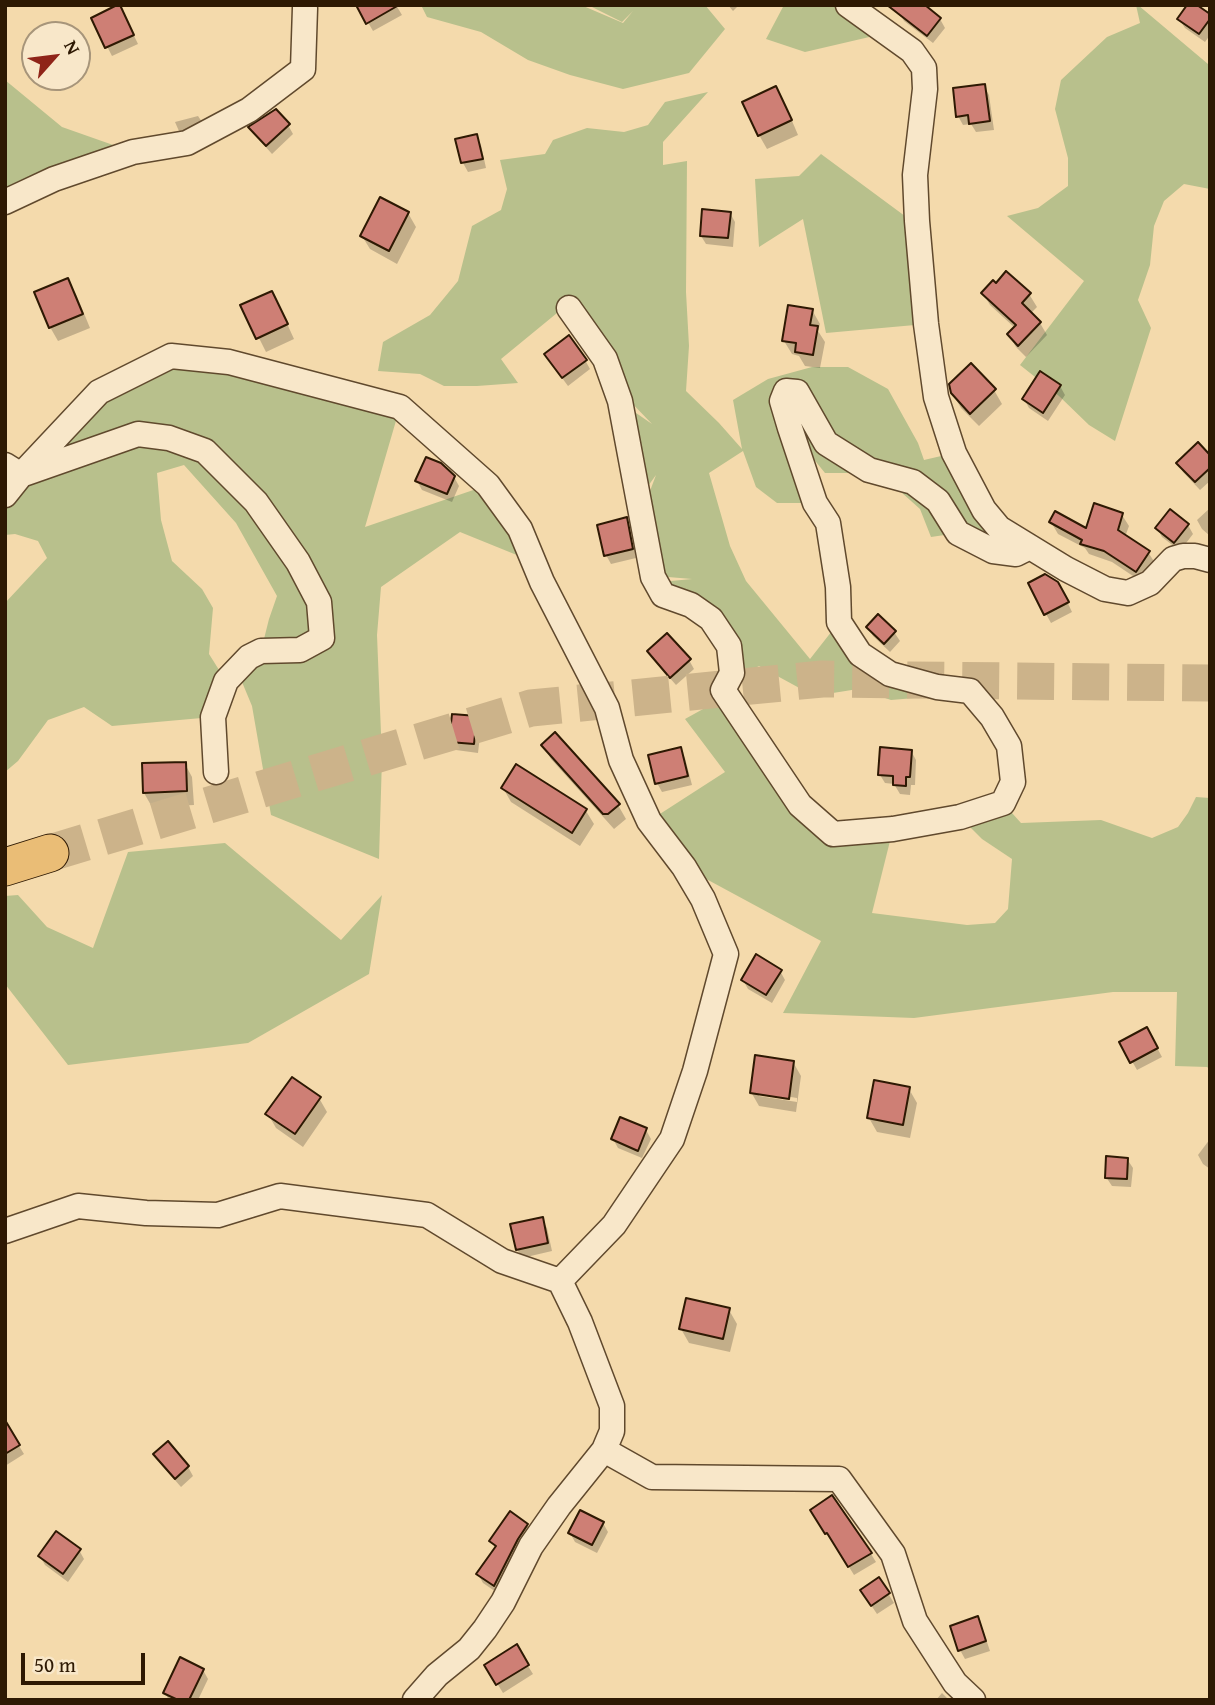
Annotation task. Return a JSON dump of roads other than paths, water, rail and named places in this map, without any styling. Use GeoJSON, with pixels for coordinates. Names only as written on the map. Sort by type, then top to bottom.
{"type":"FeatureCollection","features":[{"type":"Feature","properties":{"kind":"highway"},"geometry":{"type":"LineString","coordinates":[[5,867],[50,853]]}},
{"type":"Feature","properties":{"kind":"street"},"geometry":{"type":"LineString","coordinates":[[848,5],[912,51],[924,68],[925,89],[915,176],[926,324],[936,397],[954,453],[984,510],[999,528],[1105,589],[1128,593],[1150,583],[1173,558],[1195,556],[1210,560]]}},
{"type":"Feature","properties":{"kind":"street"},"geometry":{"type":"LineString","coordinates":[[5,202],[54,179],[133,152],[187,143],[249,110],[303,69],[305,8]]}},
{"type":"Feature","properties":{"kind":"street"},"geometry":{"type":"LineString","coordinates":[[569,308],[605,359],[620,401],[653,577],[663,595],[691,606],[711,619],[729,646],[732,673],[723,690],[800,805],[833,834],[893,829],[960,817],[1003,803],[1013,782],[1009,746],[992,717],[970,691],[937,687],[890,674],[860,654],[839,622],[838,587],[828,523],[815,503],[790,429],[782,401],[786,391],[797,392],[826,443],[869,470],[913,482],[938,501],[958,533],[993,551],[1016,554],[1030,547]]}},
{"type":"Feature","properties":{"kind":"street"},"geometry":{"type":"LineString","coordinates":[[5,495],[13,470],[99,392],[171,356],[229,362],[400,407],[488,485],[520,529],[542,582],[607,708],[621,760],[649,821],[684,867],[703,898],[726,954],[695,1071],[672,1139],[614,1225],[560,1281]]}},
{"type":"Feature","properties":{"kind":"street"},"geometry":{"type":"LineString","coordinates":[[13,470],[138,434],[169,438],[205,451],[256,502],[298,562],[319,602],[322,638],[300,650],[261,651],[249,657],[226,681],[213,717],[216,772]]}},
{"type":"Feature","properties":{"kind":"street"},"geometry":{"type":"LineString","coordinates":[[5,1231],[78,1206],[146,1213],[218,1215],[280,1196],[427,1215],[502,1261],[560,1281],[580,1322],[612,1406],[612,1431],[604,1450],[531,1546],[503,1602],[485,1629],[470,1649],[437,1675],[415,1700]]}},
{"type":"Feature","properties":{"kind":"street"},"geometry":{"type":"LineString","coordinates":[[604,1450],[652,1477],[839,1479],[893,1554],[915,1621],[955,1684],[973,1700]]}},
{"type":"Feature","properties":{"kind":"tunnel"},"geometry":{"type":"LineString","coordinates":[[50,853],[531,708],[822,679],[1210,683]]}}]}
